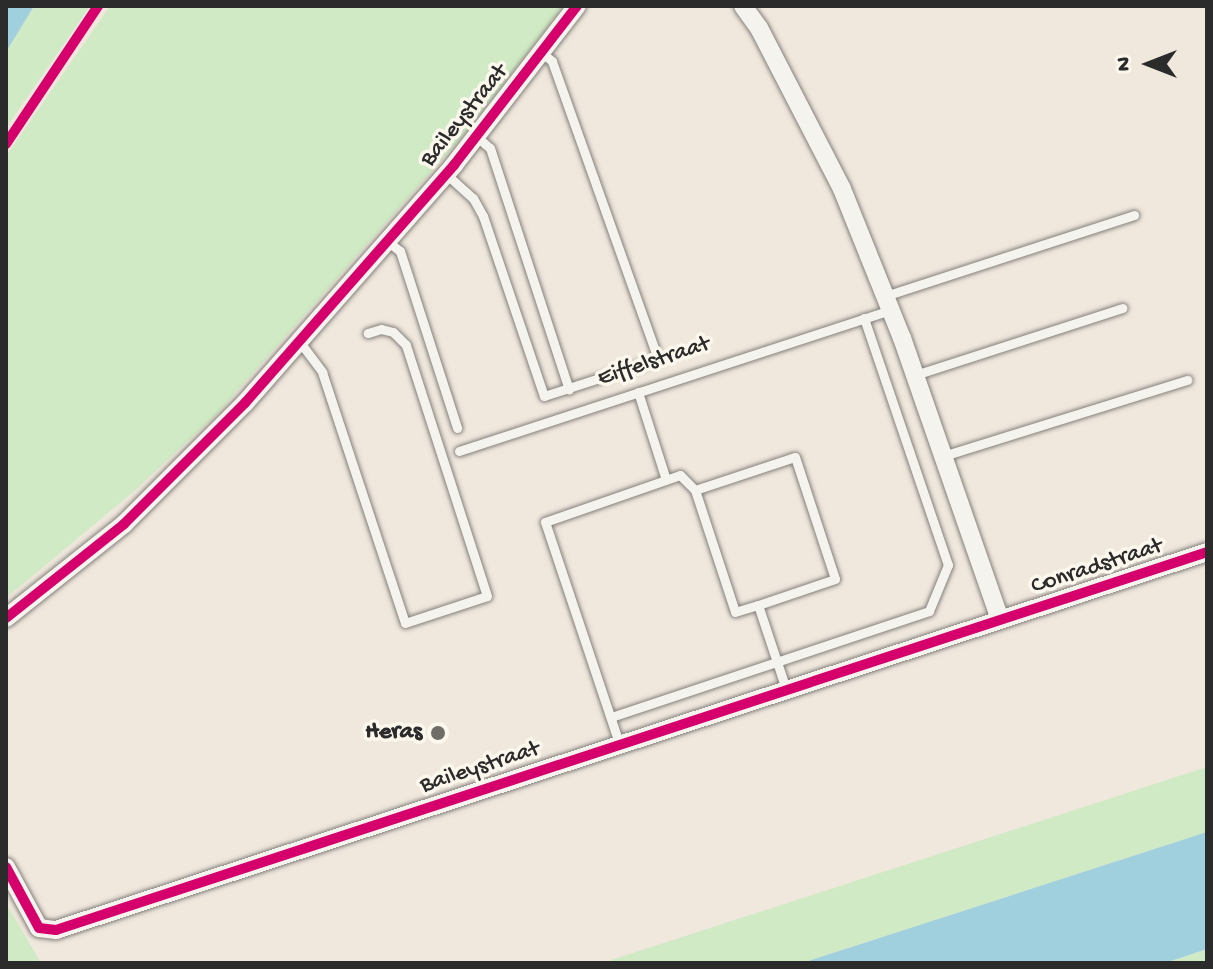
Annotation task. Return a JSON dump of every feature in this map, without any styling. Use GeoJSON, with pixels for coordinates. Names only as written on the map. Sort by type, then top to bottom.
{"type":"FeatureCollection","features":[{"type":"Feature","properties":{"kind":"street","name":"Baileystraat"},"geometry":{"type":"LineString","coordinates":[[6,618],[124,524],[224,425],[446,174],[577,6]]}},
{"type":"Feature","properties":{"kind":"street"},"geometry":{"type":"LineString","coordinates":[[743,6],[759,28],[842,189],[915,375],[1000,619]]}},
{"type":"Feature","properties":{"kind":"street","name":"Conradstraat"},"geometry":{"type":"LineString","coordinates":[[1000,619],[1207,552]]}},
{"type":"Feature","properties":{"kind":"street","name":"Baileystraat"},"geometry":{"type":"LineString","coordinates":[[6,867],[39,928],[56,930],[1000,619]]}},
{"type":"Feature","properties":{"kind":"lane","name":"Baileystraat"},"geometry":{"type":"LineString","coordinates":[[446,174],[473,198],[483,216],[544,396],[658,359],[552,61],[541,52]]}},
{"type":"Feature","properties":{"kind":"lane","name":"Baileystraat"},"geometry":{"type":"LineString","coordinates":[[476,136],[490,148],[569,389]]}},
{"type":"Feature","properties":{"kind":"lane","name":"Eiffelstraat"},"geometry":{"type":"LineString","coordinates":[[459,451],[864,318],[887,303],[1134,215]]}},
{"type":"Feature","properties":{"kind":"lane"},"geometry":{"type":"LineString","coordinates":[[387,241],[400,251],[457,428]]}},
{"type":"Feature","properties":{"kind":"lane"},"geometry":{"type":"LineString","coordinates":[[915,375],[1122,308]]}},
{"type":"Feature","properties":{"kind":"lane"},"geometry":{"type":"LineString","coordinates":[[611,717],[929,611],[948,565],[864,318]]}},
{"type":"Feature","properties":{"kind":"lane"},"geometry":{"type":"LineString","coordinates":[[299,341],[322,372],[405,623],[487,596],[406,345],[393,332],[381,329],[368,333]]}},
{"type":"Feature","properties":{"kind":"lane"},"geometry":{"type":"LineString","coordinates":[[943,456],[1187,380]]}},
{"type":"Feature","properties":{"kind":"lane"},"geometry":{"type":"LineString","coordinates":[[638,392],[666,480]]}},
{"type":"Feature","properties":{"kind":"lane"},"geometry":{"type":"LineString","coordinates":[[619,743],[545,522],[680,475],[695,490],[735,612],[835,579],[795,457],[695,490]]}},
{"type":"Feature","properties":{"kind":"lane"},"geometry":{"type":"LineString","coordinates":[[758,605],[786,689]]}},
{"type":"Feature","properties":{"kind":"green space"},"geometry":{"type":"Polygon","coordinates":[[[34,6],[90,6],[6,128],[6,52],[34,6]]]}},
{"type":"Feature","properties":{"kind":"green space"},"geometry":{"type":"Polygon","coordinates":[[[110,6],[563,6],[469,129],[216,415],[132,493],[6,598],[6,156],[110,6]]]}},
{"type":"Feature","properties":{"kind":"green space"},"geometry":{"type":"Polygon","coordinates":[[[1207,767],[1207,832],[802,963],[602,963],[1207,767]]]}},
{"type":"Feature","properties":{"kind":"green space"},"geometry":{"type":"Polygon","coordinates":[[[6,903],[41,963],[6,963],[6,903]]]}},
{"type":"Feature","properties":{"kind":"green space"},"geometry":{"type":"Polygon","coordinates":[[[1207,949],[1207,963],[1165,963],[1207,949]]]}},
{"type":"Feature","properties":{"kind":"water"},"geometry":{"type":"Polygon","coordinates":[[[6,6],[34,6],[6,52],[6,6]]]}},
{"type":"Feature","properties":{"kind":"water"},"geometry":{"type":"Polygon","coordinates":[[[1207,832],[1207,949],[1165,963],[802,963],[1207,832]]]}},
{"type":"Feature","properties":{"kind":"cycle path"},"geometry":{"type":"LineString","coordinates":[[6,144],[98,6]]}},
{"type":"Feature","properties":{"kind":"cycle path"},"geometry":{"type":"LineString","coordinates":[[6,618],[124,524],[245,403],[454,165],[577,6]]}},
{"type":"Feature","properties":{"kind":"cycle path"},"geometry":{"type":"LineString","coordinates":[[6,867],[39,928],[56,930],[1207,552]]}},
{"type":"Feature","properties":{"kind":"place","name":"Heras"},"geometry":{"type":"Point","coordinates":[438,733]}}]}
